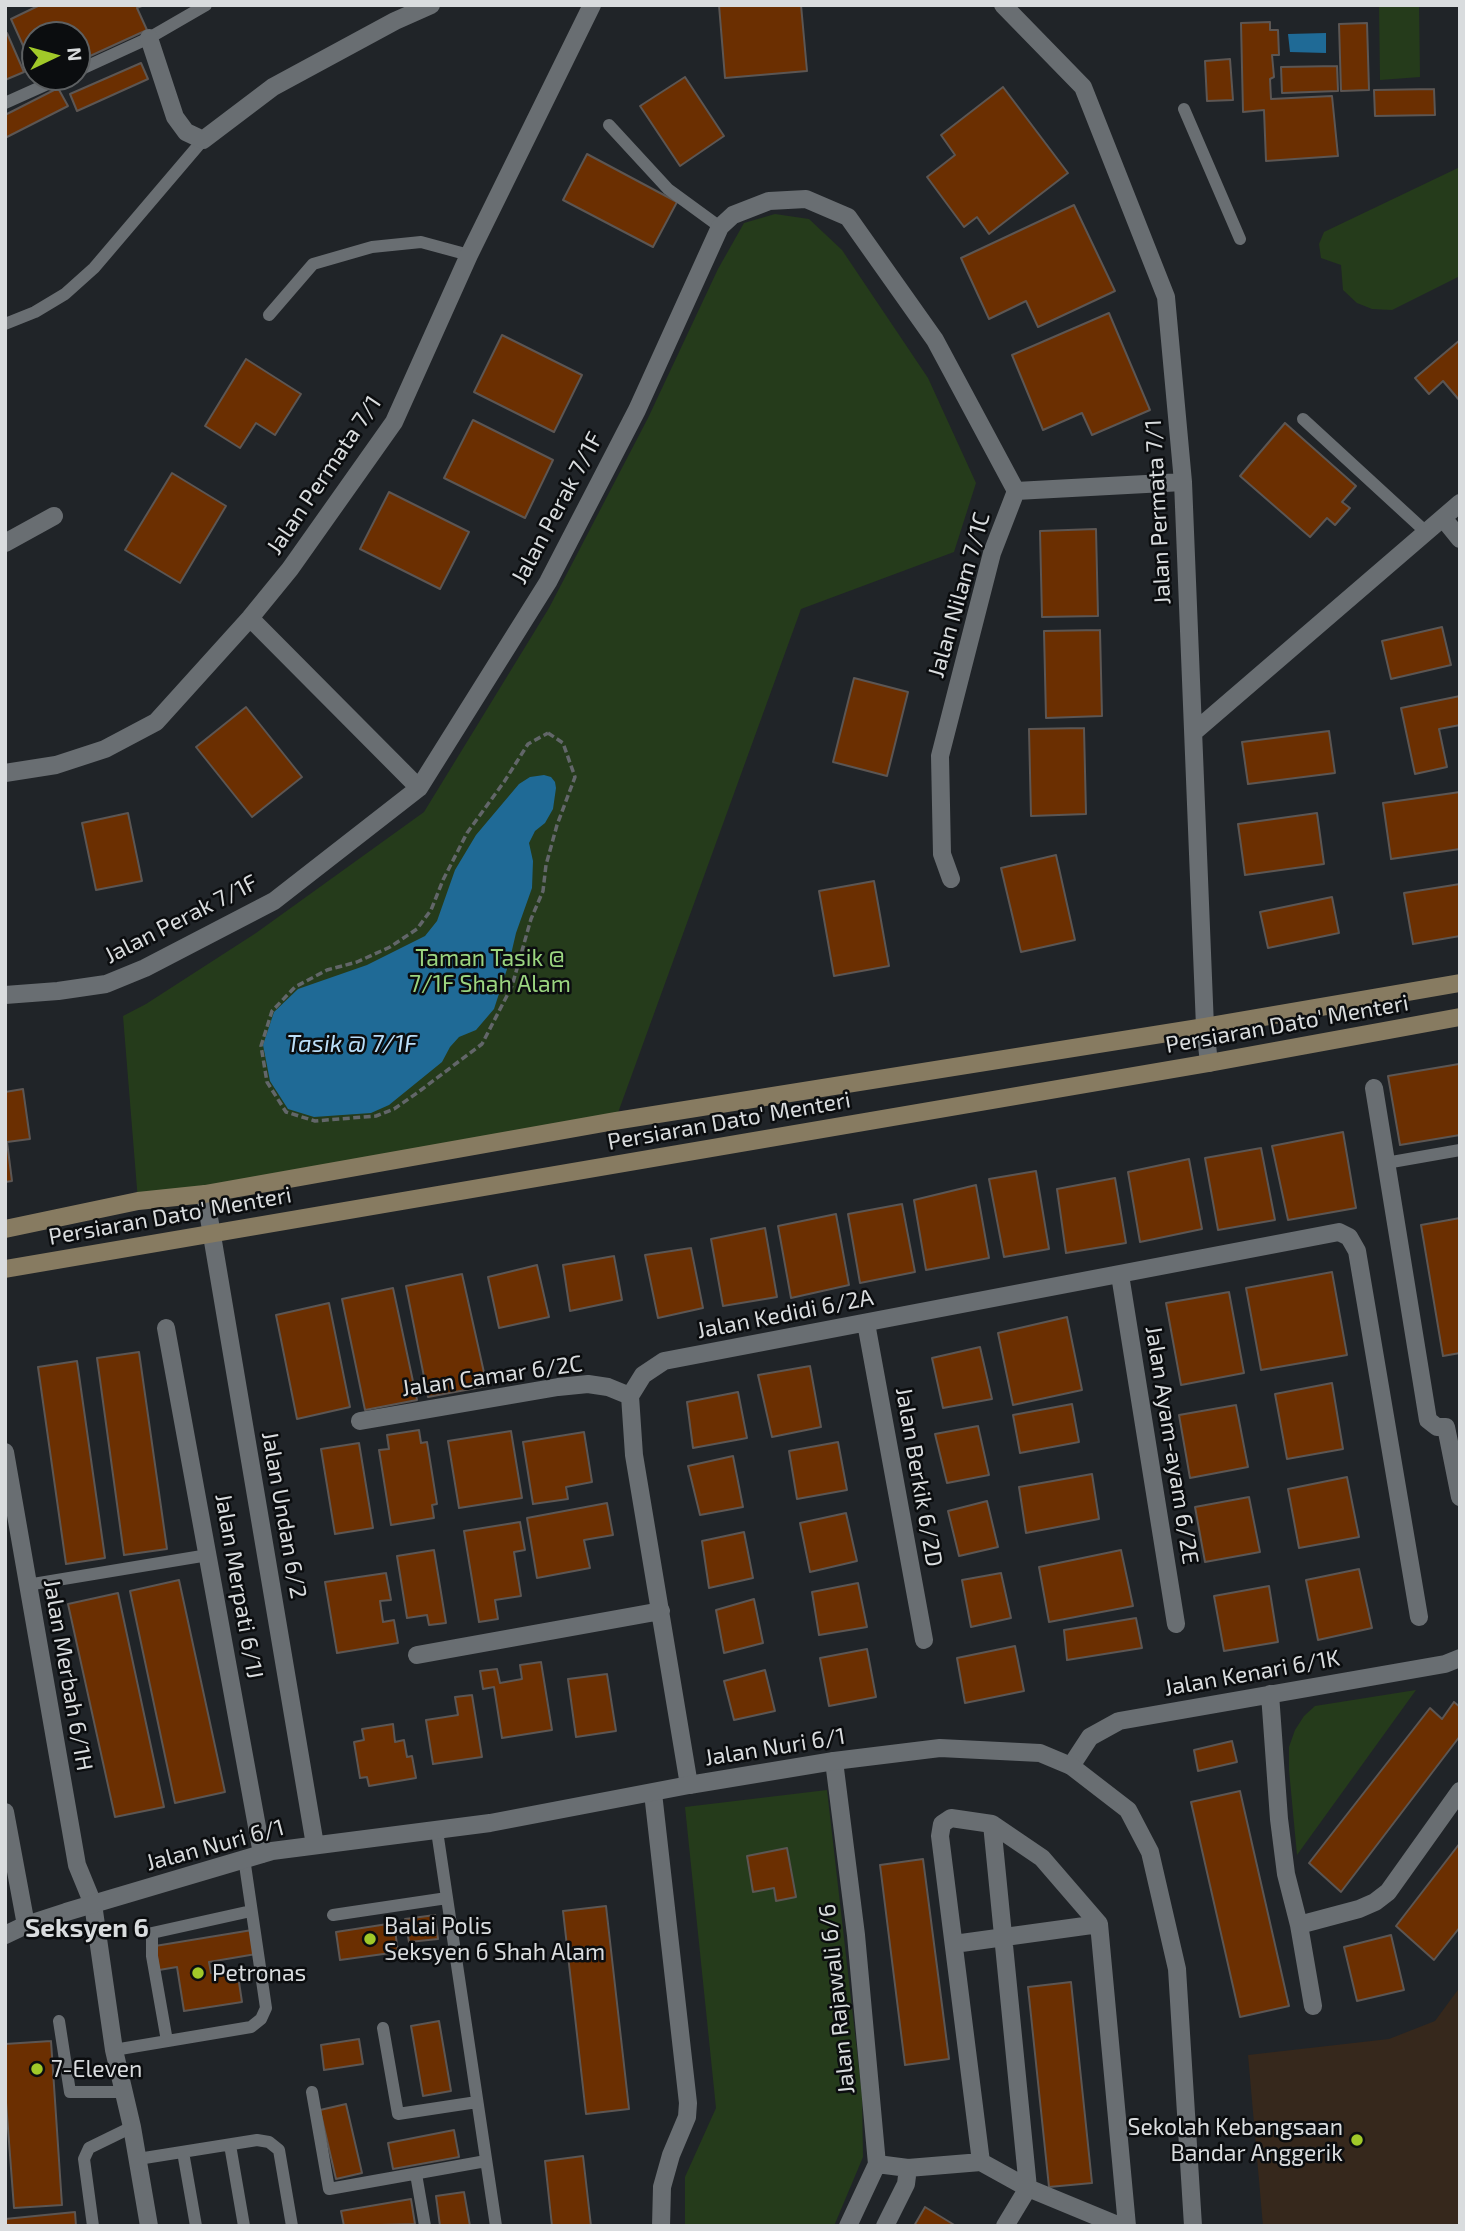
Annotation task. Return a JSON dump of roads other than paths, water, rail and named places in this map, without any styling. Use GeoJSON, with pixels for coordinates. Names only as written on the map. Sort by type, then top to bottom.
{"type":"FeatureCollection","features":[{"type":"Feature","properties":{"kind":"main road","name":"Persiaran Dato' Menteri"},"geometry":{"type":"LineString","coordinates":[[5,1229],[138,1201],[205,1194],[615,1121],[1205,1027],[1460,983]]}},
{"type":"Feature","properties":{"kind":"main road","name":"Persiaran Dato' Menteri"},"geometry":{"type":"LineString","coordinates":[[5,1269],[1209,1063],[1460,1017]]}},
{"type":"Feature","properties":{"kind":"street"},"geometry":{"type":"LineString","coordinates":[[149,38],[175,117],[186,132],[203,140],[273,87],[395,21],[431,5]]}},
{"type":"Feature","properties":{"kind":"street","name":"Jalan Permata 7/1"},"geometry":{"type":"LineString","coordinates":[[5,773],[56,765],[105,749],[156,722],[250,618],[290,569],[394,422],[469,255],[592,5]]}},
{"type":"Feature","properties":{"kind":"street","name":"Jalan Permata 7/1"},"geometry":{"type":"LineString","coordinates":[[1003,5],[1083,87],[1166,297],[1184,482],[1205,1027],[1209,1063]]}},
{"type":"Feature","properties":{"kind":"street"},"geometry":{"type":"LineString","coordinates":[[720,227],[733,215],[769,201],[806,199],[848,217],[935,340],[1016,491]]}},
{"type":"Feature","properties":{"kind":"street","name":"Jalan Perak 7/1F"},"geometry":{"type":"LineString","coordinates":[[5,995],[106,984],[145,968],[274,901],[419,788],[548,582],[637,410],[720,227]]}},
{"type":"Feature","properties":{"kind":"street","name":"Jalan Nilam 7/1C"},"geometry":{"type":"LineString","coordinates":[[951,879],[942,854],[940,756],[992,553],[1016,491],[1184,482]]}},
{"type":"Feature","properties":{"kind":"street"},"geometry":{"type":"LineString","coordinates":[[1194,732],[1460,503]]}},
{"type":"Feature","properties":{"kind":"street"},"geometry":{"type":"LineString","coordinates":[[5,543],[54,516]]}},
{"type":"Feature","properties":{"kind":"street"},"geometry":{"type":"LineString","coordinates":[[1443,518],[1460,539]]}},
{"type":"Feature","properties":{"kind":"street"},"geometry":{"type":"LineString","coordinates":[[250,618],[419,788]]}},
{"type":"Feature","properties":{"kind":"street"},"geometry":{"type":"LineString","coordinates":[[1374,1088],[1428,1420],[1437,1427],[1453,1426],[1460,1497]]}},
{"type":"Feature","properties":{"kind":"street","name":"Jalan Undan 6/2"},"geometry":{"type":"LineString","coordinates":[[205,1194],[315,1845]]}},
{"type":"Feature","properties":{"kind":"street","name":"Jalan Kedidi 6/2A"},"geometry":{"type":"LineString","coordinates":[[630,1396],[643,1376],[664,1362],[1339,1232],[1349,1237],[1357,1251],[1419,1617]]}},
{"type":"Feature","properties":{"kind":"street","name":"Jalan Ayam-ayam 6/2E"},"geometry":{"type":"LineString","coordinates":[[1120,1275],[1176,1624]]}},
{"type":"Feature","properties":{"kind":"street","name":"Jalan Berkik 6/2D"},"geometry":{"type":"LineString","coordinates":[[866,1323],[924,1640]]}},
{"type":"Feature","properties":{"kind":"street","name":"Jalan Merpati 6/1J"},"geometry":{"type":"LineString","coordinates":[[166,1328],[262,1854]]}},
{"type":"Feature","properties":{"kind":"street","name":"Jalan Camar 6/2C"},"geometry":{"type":"LineString","coordinates":[[360,1421],[589,1384],[608,1387],[630,1396]]}},
{"type":"Feature","properties":{"kind":"street"},"geometry":{"type":"LineString","coordinates":[[630,1396],[634,1455],[690,1785]]}},
{"type":"Feature","properties":{"kind":"street","name":"Jalan Merbah 6/1H"},"geometry":{"type":"LineString","coordinates":[[5,1452],[77,1866],[93,1905],[114,2050],[132,2127],[149,2226]]}},
{"type":"Feature","properties":{"kind":"street"},"geometry":{"type":"LineString","coordinates":[[417,1655],[661,1611]]}},
{"type":"Feature","properties":{"kind":"street","name":"Jalan Kenari 6/1K"},"geometry":{"type":"LineString","coordinates":[[1071,1766],[1090,1737],[1119,1721],[1445,1664],[1460,1658]]}},
{"type":"Feature","properties":{"kind":"street"},"geometry":{"type":"LineString","coordinates":[[1270,1694],[1279,1819],[1286,1874],[1299,1925],[1313,2006]]}},
{"type":"Feature","properties":{"kind":"street","name":"Jalan Nuri 6/1"},"geometry":{"type":"LineString","coordinates":[[5,1935],[26,1925],[262,1854],[490,1823],[834,1761],[940,1748],[1040,1753],[1071,1766],[1128,1810],[1150,1852],[1177,1969],[1193,2226]]}},
{"type":"Feature","properties":{"kind":"street","name":"Jalan Rajawali 6/6"},"geometry":{"type":"LineString","coordinates":[[834,1761],[856,1934],[877,2164]]}},
{"type":"Feature","properties":{"kind":"street"},"geometry":{"type":"LineString","coordinates":[[1299,1925],[1359,1909],[1388,1892],[1460,1791]]}},
{"type":"Feature","properties":{"kind":"street"},"geometry":{"type":"LineString","coordinates":[[653,1793],[688,2103],[687,2116],[671,2155],[662,2187],[661,2226]]}},
{"type":"Feature","properties":{"kind":"street"},"geometry":{"type":"LineString","coordinates":[[5,1812],[7,1837],[26,1925]]}},
{"type":"Feature","properties":{"kind":"street"},"geometry":{"type":"LineString","coordinates":[[981,2162],[940,1836],[942,1824],[951,1818],[992,1824],[1042,1858],[1100,1924],[1127,2226]]}},
{"type":"Feature","properties":{"kind":"street"},"geometry":{"type":"LineString","coordinates":[[992,1824],[1028,2188],[1005,2226]]}},
{"type":"Feature","properties":{"kind":"street"},"geometry":{"type":"LineString","coordinates":[[954,1944],[1100,1924]]}},
{"type":"Feature","properties":{"kind":"street"},"geometry":{"type":"LineString","coordinates":[[848,2226],[877,2164],[908,2168],[981,2162],[1028,2188],[1120,2226]]}},
{"type":"Feature","properties":{"kind":"street"},"geometry":{"type":"LineString","coordinates":[[884,2226],[906,2184],[908,2168]]}},
{"type":"Feature","properties":{"kind":"lane"},"geometry":{"type":"LineString","coordinates":[[91,65],[149,38],[206,5]]}},
{"type":"Feature","properties":{"kind":"lane"},"geometry":{"type":"LineString","coordinates":[[5,103],[32,91]]}},
{"type":"Feature","properties":{"kind":"lane"},"geometry":{"type":"LineString","coordinates":[[1184,109],[1240,239]]}},
{"type":"Feature","properties":{"kind":"lane"},"geometry":{"type":"LineString","coordinates":[[609,125],[668,189],[720,227]]}},
{"type":"Feature","properties":{"kind":"lane"},"geometry":{"type":"LineString","coordinates":[[5,324],[35,312],[65,294],[94,268],[203,140]]}},
{"type":"Feature","properties":{"kind":"lane"},"geometry":{"type":"LineString","coordinates":[[269,315],[313,264],[372,247],[422,242],[469,255]]}},
{"type":"Feature","properties":{"kind":"lane"},"geometry":{"type":"LineString","coordinates":[[1303,419],[1426,533]]}},
{"type":"Feature","properties":{"kind":"lane"},"geometry":{"type":"LineString","coordinates":[[1386,1163],[1460,1150]]}},
{"type":"Feature","properties":{"kind":"lane"},"geometry":{"type":"LineString","coordinates":[[27,1585],[208,1555]]}},
{"type":"Feature","properties":{"kind":"lane"},"geometry":{"type":"LineString","coordinates":[[437,1831],[496,2226]]}},
{"type":"Feature","properties":{"kind":"lane"},"geometry":{"type":"LineString","coordinates":[[114,2050],[251,2027],[261,2019],[266,2008],[244,1858]]}},
{"type":"Feature","properties":{"kind":"lane"},"geometry":{"type":"LineString","coordinates":[[333,1915],[447,1898]]}},
{"type":"Feature","properties":{"kind":"lane"},"geometry":{"type":"LineString","coordinates":[[167,2041],[152,1956],[152,1933],[251,1911]]}},
{"type":"Feature","properties":{"kind":"lane"},"geometry":{"type":"LineString","coordinates":[[59,2021],[70,2092],[123,2092]]}},
{"type":"Feature","properties":{"kind":"lane"},"geometry":{"type":"LineString","coordinates":[[383,2028],[398,2114],[477,2102]]}},
{"type":"Feature","properties":{"kind":"lane"},"geometry":{"type":"LineString","coordinates":[[313,2092],[330,2189],[486,2161]]}},
{"type":"Feature","properties":{"kind":"lane"},"geometry":{"type":"LineString","coordinates":[[93,2226],[84,2159],[89,2148],[132,2127]]}},
{"type":"Feature","properties":{"kind":"lane"},"geometry":{"type":"LineString","coordinates":[[138,2159],[257,2140],[270,2142],[279,2150],[292,2226]]}},
{"type":"Feature","properties":{"kind":"lane"},"geometry":{"type":"LineString","coordinates":[[230,2145],[244,2226]]}},
{"type":"Feature","properties":{"kind":"lane"},"geometry":{"type":"LineString","coordinates":[[183,2152],[196,2226]]}},
{"type":"Feature","properties":{"kind":"lane"},"geometry":{"type":"LineString","coordinates":[[416,2174],[425,2226]]}},
{"type":"Feature","properties":{"kind":"water"},"geometry":{"type":"Polygon","coordinates":[[[1326,33],[1326,53],[1290,52],[1288,34],[1326,33]]]}},
{"type":"Feature","properties":{"kind":"water","name":"Tasik @ 7/1F"},"geometry":{"type":"Polygon","coordinates":[[[544,775],[555,782],[553,809],[529,843],[533,861],[532,888],[494,1009],[476,1030],[459,1037],[442,1062],[389,1105],[371,1113],[314,1117],[288,1109],[270,1081],[263,1045],[274,1012],[298,989],[367,965],[425,936],[437,921],[455,870],[476,835],[519,784],[530,777],[544,775]]]}},
{"type":"Feature","properties":{"kind":"place","name":"Balai Polis Seksyen 6 Shah Alam"},"geometry":{"type":"Point","coordinates":[370,1939]}},
{"type":"Feature","properties":{"kind":"place","name":"Petronas"},"geometry":{"type":"Point","coordinates":[198,1973]}},
{"type":"Feature","properties":{"kind":"place","name":"7-Eleven"},"geometry":{"type":"Point","coordinates":[37,2069]}},
{"type":"Feature","properties":{"kind":"place","name":"Sekolah Kebangsaan Bandar Anggerik"},"geometry":{"type":"Point","coordinates":[1357,2140]}},
{"type":"Feature","properties":{"kind":"district","name":"Seksyen 6"},"geometry":{"type":"Point","coordinates":[87,1928]}},
{"type":"Feature","properties":{"kind":"park label","name":"Taman Tasik @ 7/1F Shah Alam"},"geometry":{"type":"Point","coordinates":[490,971]}}]}
